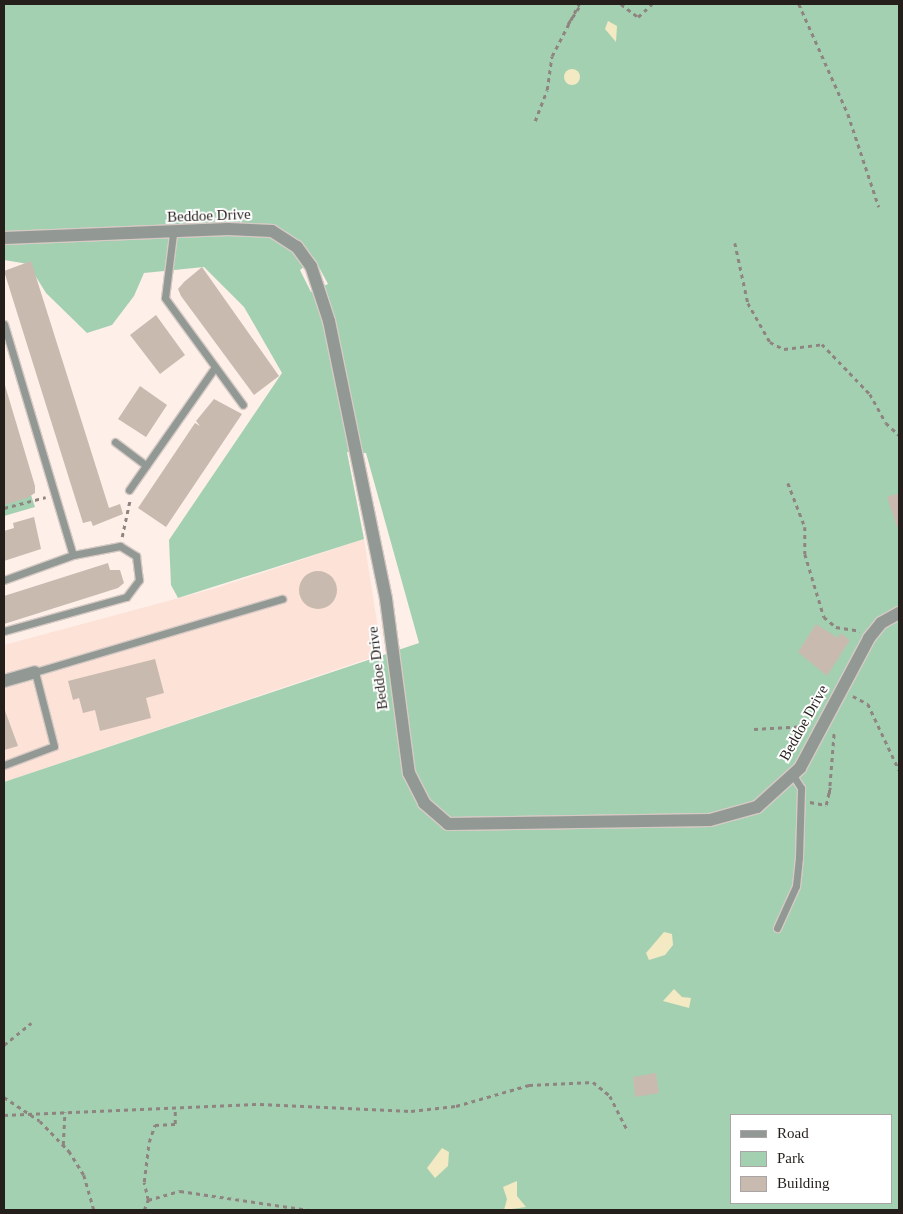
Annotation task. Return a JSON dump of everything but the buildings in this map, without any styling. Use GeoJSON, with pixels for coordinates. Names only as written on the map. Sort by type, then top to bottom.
{"type":"FeatureCollection","features":[{"type":"Feature","properties":{"kind":"street","name":"Beddoe Drive"},"geometry":{"type":"LineString","coordinates":[[4,238],[272,232],[297,247],[311,266],[322,293],[386,599],[409,773],[435,814],[448,824],[475,826],[710,820],[757,808],[793,775],[872,634],[899,613]]}},
{"type":"Feature","properties":{"kind":"street"},"geometry":{"type":"LineString","coordinates":[[4,681],[35,672]]}},
{"type":"Feature","properties":{"kind":"lane"},"geometry":{"type":"LineString","coordinates":[[174,234],[164,298],[243,405]]}},
{"type":"Feature","properties":{"kind":"lane"},"geometry":{"type":"LineString","coordinates":[[4,324],[74,555]]}},
{"type":"Feature","properties":{"kind":"lane"},"geometry":{"type":"LineString","coordinates":[[129,490],[215,368]]}},
{"type":"Feature","properties":{"kind":"lane"},"geometry":{"type":"LineString","coordinates":[[115,442],[146,465]]}},
{"type":"Feature","properties":{"kind":"lane"},"geometry":{"type":"LineString","coordinates":[[4,580],[74,555],[120,546],[136,556],[139,580],[126,597],[4,632]]}},
{"type":"Feature","properties":{"kind":"lane"},"geometry":{"type":"LineString","coordinates":[[4,765],[54,746],[35,672],[282,599]]}},
{"type":"Feature","properties":{"kind":"lane"},"geometry":{"type":"LineString","coordinates":[[777,928],[796,886],[800,857],[801,788],[793,775]]}},
{"type":"Feature","properties":{"kind":"path"},"geometry":{"type":"LineString","coordinates":[[564,30],[580,4]]}},
{"type":"Feature","properties":{"kind":"path"},"geometry":{"type":"LineString","coordinates":[[535,120],[547,90],[552,56],[580,4]]}},
{"type":"Feature","properties":{"kind":"path"},"geometry":{"type":"LineString","coordinates":[[621,4],[638,17],[652,4]]}},
{"type":"Feature","properties":{"kind":"path"},"geometry":{"type":"LineString","coordinates":[[798,4],[848,114],[879,208]]}},
{"type":"Feature","properties":{"kind":"path"},"geometry":{"type":"LineString","coordinates":[[735,243],[748,303],[770,342],[784,349],[822,344],[870,394],[886,423],[899,435]]}},
{"type":"Feature","properties":{"kind":"path"},"geometry":{"type":"LineString","coordinates":[[788,483],[805,527],[805,554],[824,617],[836,628],[872,634]]}},
{"type":"Feature","properties":{"kind":"path"},"geometry":{"type":"LineString","coordinates":[[120,546],[129,490]]}},
{"type":"Feature","properties":{"kind":"path"},"geometry":{"type":"LineString","coordinates":[[4,508],[55,494]]}},
{"type":"Feature","properties":{"kind":"path"},"geometry":{"type":"LineString","coordinates":[[850,695],[868,704],[899,770]]}},
{"type":"Feature","properties":{"kind":"path"},"geometry":{"type":"LineString","coordinates":[[754,729],[823,723],[836,737],[829,794]]}},
{"type":"Feature","properties":{"kind":"path"},"geometry":{"type":"LineString","coordinates":[[812,802],[826,805],[830,787]]}},
{"type":"Feature","properties":{"kind":"path"},"geometry":{"type":"LineString","coordinates":[[4,1045],[31,1023]]}},
{"type":"Feature","properties":{"kind":"path"},"geometry":{"type":"LineString","coordinates":[[4,1115],[175,1110],[260,1104],[411,1111],[481,1101],[529,1085],[593,1082],[610,1096],[628,1132]]}},
{"type":"Feature","properties":{"kind":"path"},"geometry":{"type":"LineString","coordinates":[[4,1097],[28,1113],[64,1145],[84,1175],[94,1210]]}},
{"type":"Feature","properties":{"kind":"path"},"geometry":{"type":"LineString","coordinates":[[144,1210],[148,1200],[144,1182],[149,1142],[155,1125],[176,1124],[175,1110]]}},
{"type":"Feature","properties":{"kind":"path"},"geometry":{"type":"LineString","coordinates":[[64,1145],[65,1112]]}},
{"type":"Feature","properties":{"kind":"path"},"geometry":{"type":"LineString","coordinates":[[148,1200],[180,1190],[308,1210]]}},
{"type":"Feature","properties":{"kind":"shaded area"},"geometry":{"type":"Polygon","coordinates":[[[364,539],[382,654],[4,782],[4,645],[216,588],[364,539]]]}},
{"type":"Feature","properties":{"kind":"green space"},"geometry":{"type":"Polygon","coordinates":[[[4,4],[899,4],[899,1210],[4,1210],[4,782],[419,643],[366,453],[347,452],[364,539],[178,598],[171,585],[169,540],[282,373],[244,307],[204,267],[144,273],[134,296],[112,325],[87,333],[46,293],[28,264],[4,260],[4,4]],[[314,258],[300,270],[311,292],[328,284],[314,258]]]}},
{"type":"Feature","properties":{"kind":"green space"},"geometry":{"type":"Polygon","coordinates":[[[31,495],[35,507],[4,516],[4,503],[31,495]]]}},
{"type":"Feature","properties":{"kind":"sand"},"geometry":{"type":"Polygon","coordinates":[[[608,21],[617,26],[616,42],[605,29],[608,21]]]}},
{"type":"Feature","properties":{"kind":"sand"},"geometry":{"type":"Polygon","coordinates":[[[572,69],[580,77],[572,85],[564,77],[572,69]]]}},
{"type":"Feature","properties":{"kind":"sand"},"geometry":{"type":"Polygon","coordinates":[[[664,932],[672,934],[673,945],[665,955],[649,960],[646,953],[664,932]]]}},
{"type":"Feature","properties":{"kind":"sand"},"geometry":{"type":"Polygon","coordinates":[[[674,989],[682,997],[691,998],[689,1008],[663,1001],[674,989]]]}},
{"type":"Feature","properties":{"kind":"sand"},"geometry":{"type":"Polygon","coordinates":[[[442,1148],[449,1152],[448,1166],[435,1178],[427,1168],[442,1148]]]}},
{"type":"Feature","properties":{"kind":"sand"},"geometry":{"type":"Polygon","coordinates":[[[517,1181],[517,1196],[526,1207],[504,1210],[507,1199],[503,1187],[517,1181]]]}}]}
